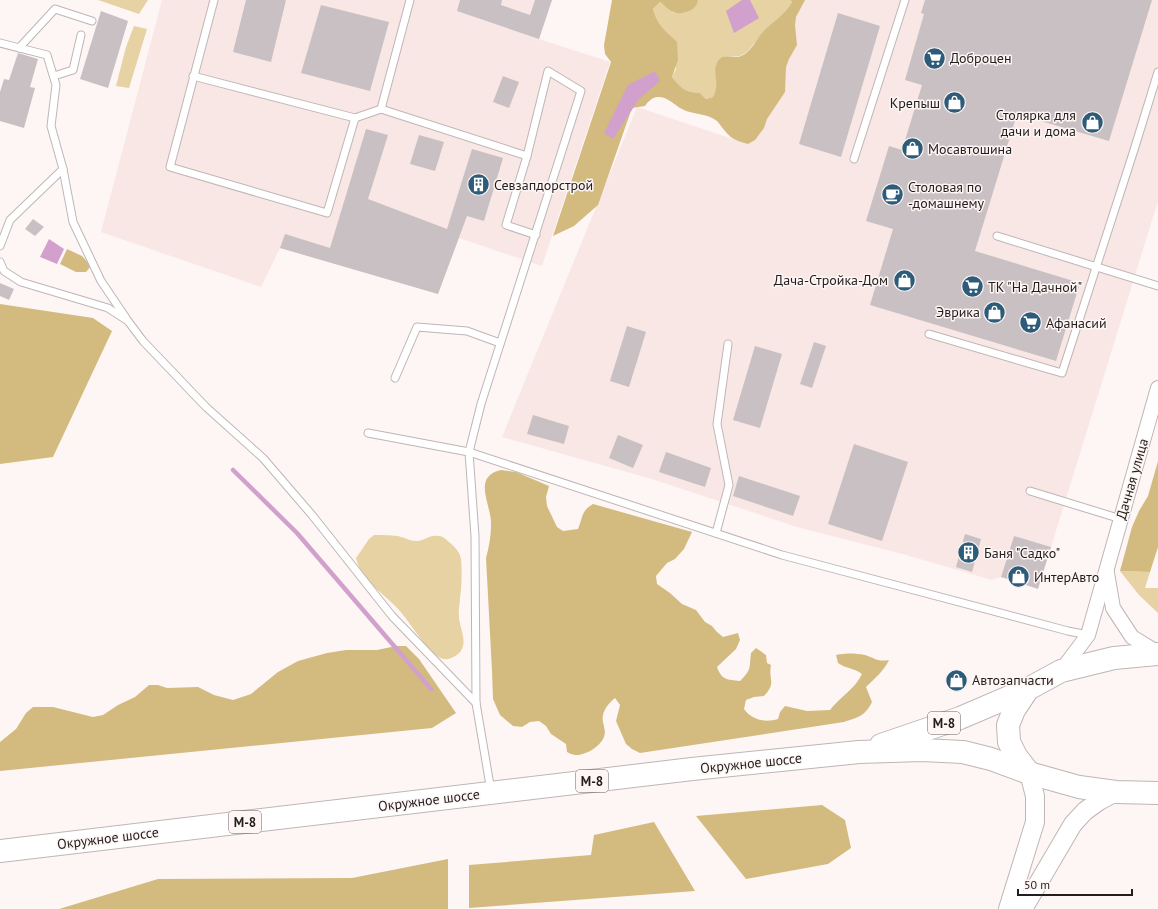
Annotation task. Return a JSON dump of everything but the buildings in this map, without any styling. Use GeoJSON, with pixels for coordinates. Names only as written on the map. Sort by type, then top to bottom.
{"type":"FeatureCollection","features":[{"type":"Feature","properties":{"kind":"main road","name":"Окружное шоссе"},"geometry":{"type":"LineString","coordinates":[[859,752],[960,718],[1028,689],[1061,670],[1114,658],[1158,654]]}},
{"type":"Feature","properties":{"kind":"main road","name":"Окружное шоссе"},"geometry":{"type":"LineString","coordinates":[[1028,689],[1014,710],[1008,725],[1009,742],[1016,756],[1029,773]]}},
{"type":"Feature","properties":{"kind":"main road","name":"Окружное шоссе"},"geometry":{"type":"LineString","coordinates":[[0,851],[692,769],[859,752],[922,750],[963,752],[991,759],[1029,773],[1079,786],[1116,792],[1158,793]]}},
{"type":"Feature","properties":{"kind":"street","name":"Дачная улица"},"geometry":{"type":"LineString","coordinates":[[1061,670],[1088,635],[1158,388]]}},
{"type":"Feature","properties":{"kind":"street","name":"Дачная улица"},"geometry":{"type":"LineString","coordinates":[[1107,569],[1113,608],[1132,637],[1158,654]]}},
{"type":"Feature","properties":{"kind":"street"},"geometry":{"type":"LineString","coordinates":[[1008,909],[1035,822],[1035,796],[1029,773]]}},
{"type":"Feature","properties":{"kind":"street"},"geometry":{"type":"LineString","coordinates":[[1023,909],[1073,824],[1085,811],[1099,801],[1116,792]]}},
{"type":"Feature","properties":{"kind":"lane"},"geometry":{"type":"LineString","coordinates":[[214,0],[170,167],[327,213],[355,118]]}},
{"type":"Feature","properties":{"kind":"lane"},"geometry":{"type":"LineString","coordinates":[[381,109],[410,0]]}},
{"type":"Feature","properties":{"kind":"lane"},"geometry":{"type":"LineString","coordinates":[[854,159],[905,0]]}},
{"type":"Feature","properties":{"kind":"lane"},"geometry":{"type":"LineString","coordinates":[[18,48],[55,9],[92,21]]}},
{"type":"Feature","properties":{"kind":"lane"},"geometry":{"type":"LineString","coordinates":[[54,76],[73,70],[81,35]]}},
{"type":"Feature","properties":{"kind":"lane"},"geometry":{"type":"LineString","coordinates":[[0,43],[47,55],[56,85],[51,126],[63,169],[73,222],[101,281],[128,321],[143,341],[206,407],[263,458],[312,515],[392,616],[476,703]]}},
{"type":"Feature","properties":{"kind":"lane"},"geometry":{"type":"LineString","coordinates":[[491,793],[476,703],[475,536],[469,452],[480,404],[536,235],[581,91],[548,71],[527,156],[506,225],[536,235]]}},
{"type":"Feature","properties":{"kind":"lane"},"geometry":{"type":"LineString","coordinates":[[929,334],[1062,373],[1158,72]]}},
{"type":"Feature","properties":{"kind":"lane"},"geometry":{"type":"LineString","coordinates":[[193,76],[355,118],[381,109],[527,156]]}},
{"type":"Feature","properties":{"kind":"lane"},"geometry":{"type":"LineString","coordinates":[[0,246],[10,220],[63,169]]}},
{"type":"Feature","properties":{"kind":"lane"},"geometry":{"type":"LineString","coordinates":[[997,236],[1158,286]]}},
{"type":"Feature","properties":{"kind":"lane"},"geometry":{"type":"LineString","coordinates":[[0,262],[4,271],[21,282],[108,308],[128,321]]}},
{"type":"Feature","properties":{"kind":"lane"},"geometry":{"type":"LineString","coordinates":[[395,378],[417,327],[467,331],[500,343]]}},
{"type":"Feature","properties":{"kind":"lane"},"geometry":{"type":"LineString","coordinates":[[716,533],[729,485],[717,424],[728,344]]}},
{"type":"Feature","properties":{"kind":"lane"},"geometry":{"type":"LineString","coordinates":[[368,432],[469,452],[782,555],[1088,635]]}},
{"type":"Feature","properties":{"kind":"lane"},"geometry":{"type":"LineString","coordinates":[[1030,491],[1121,519]]}},
{"type":"Feature","properties":{"kind":"shaded area"},"geometry":{"type":"Polygon","coordinates":[[[98,0],[148,0],[139,14],[98,0]]]}},
{"type":"Feature","properties":{"kind":"shaded area","name":"Севзапдорстрой"},"geometry":{"type":"Polygon","coordinates":[[[162,0],[552,0],[539,39],[610,62],[542,266],[459,238],[438,294],[280,248],[261,287],[101,232],[162,0]]]}},
{"type":"Feature","properties":{"kind":"shaded area"},"geometry":{"type":"Polygon","coordinates":[[[612,0],[698,0],[693,9],[683,13],[676,13],[669,10],[660,2],[653,9],[665,31],[677,42],[678,60],[672,77],[684,89],[691,92],[700,93],[706,99],[713,97],[715,92],[715,69],[720,58],[726,56],[738,57],[745,54],[762,33],[786,11],[792,2],[790,0],[805,0],[796,17],[795,25],[797,45],[786,67],[785,92],[767,119],[764,128],[755,140],[748,144],[735,140],[713,118],[686,111],[661,97],[650,100],[645,106],[632,108],[598,205],[574,226],[553,236],[611,62],[605,54],[604,45],[612,0]]]}},
{"type":"Feature","properties":{"kind":"shaded area"},"geometry":{"type":"Polygon","coordinates":[[[698,0],[790,0],[792,2],[788,9],[763,33],[747,52],[740,56],[725,56],[716,68],[717,90],[713,97],[706,99],[700,93],[691,92],[684,89],[672,77],[676,69],[671,37],[660,24],[653,9],[660,2],[674,13],[698,2],[698,0]]]}},
{"type":"Feature","properties":{"kind":"shaded area"},"geometry":{"type":"Polygon","coordinates":[[[742,0],[750,0],[759,18],[734,33],[726,11],[742,0]]]}},
{"type":"Feature","properties":{"kind":"shaded area"},"geometry":{"type":"Polygon","coordinates":[[[797,0],[1158,0],[1158,201],[1051,547],[1014,536],[1001,577],[992,580],[906,555],[797,527],[652,479],[502,437],[637,107],[748,144],[797,0]]]}},
{"type":"Feature","properties":{"kind":"shaded area"},"geometry":{"type":"Polygon","coordinates":[[[134,26],[147,29],[129,88],[116,86],[126,47],[134,26]]]}},
{"type":"Feature","properties":{"kind":"shaded area"},"geometry":{"type":"Polygon","coordinates":[[[655,71],[660,81],[639,99],[613,139],[604,133],[628,85],[655,71]]]}},
{"type":"Feature","properties":{"kind":"shaded area"},"geometry":{"type":"Polygon","coordinates":[[[49,239],[64,249],[57,264],[40,257],[49,239]]]}},
{"type":"Feature","properties":{"kind":"shaded area"},"geometry":{"type":"Polygon","coordinates":[[[67,249],[82,256],[91,266],[86,272],[76,272],[60,264],[67,249]]]}},
{"type":"Feature","properties":{"kind":"shaded area"},"geometry":{"type":"Polygon","coordinates":[[[0,304],[93,318],[112,331],[53,457],[0,464],[0,304]]]}},
{"type":"Feature","properties":{"kind":"shaded area"},"geometry":{"type":"Polygon","coordinates":[[[1158,461],[1158,547],[1150,572],[1120,571],[1132,527],[1148,496],[1158,461]]]}},
{"type":"Feature","properties":{"kind":"shaded area"},"geometry":{"type":"Polygon","coordinates":[[[501,470],[516,472],[549,486],[546,497],[547,506],[557,527],[563,531],[578,529],[584,512],[593,504],[692,532],[684,549],[675,559],[667,563],[656,576],[657,584],[682,604],[696,610],[705,622],[712,626],[723,637],[738,633],[740,640],[736,649],[717,667],[723,677],[740,681],[748,671],[751,653],[756,648],[766,655],[767,663],[771,665],[771,684],[764,696],[746,700],[744,709],[751,716],[759,720],[768,721],[778,719],[780,712],[785,706],[807,711],[830,710],[851,689],[862,674],[838,663],[836,655],[847,654],[865,655],[879,660],[889,660],[882,671],[866,687],[872,702],[869,707],[861,715],[844,722],[640,753],[626,744],[616,721],[620,705],[615,698],[603,715],[605,733],[602,741],[592,750],[584,754],[575,755],[567,752],[566,744],[551,734],[546,726],[539,721],[530,722],[522,727],[513,726],[500,715],[493,699],[486,558],[490,542],[491,525],[485,485],[487,479],[492,474],[501,470]]]}},
{"type":"Feature","properties":{"kind":"shaded area"},"geometry":{"type":"Polygon","coordinates":[[[374,535],[403,537],[412,541],[422,540],[433,536],[440,536],[455,547],[461,559],[462,573],[459,620],[464,641],[461,651],[457,655],[449,659],[444,659],[433,652],[420,638],[400,611],[374,587],[363,574],[356,558],[369,539],[374,535]]]}},
{"type":"Feature","properties":{"kind":"shaded area"},"geometry":{"type":"Polygon","coordinates":[[[1120,571],[1150,572],[1145,588],[1158,588],[1158,613],[1139,595],[1120,571]]]}},
{"type":"Feature","properties":{"kind":"shaded area"},"geometry":{"type":"Polygon","coordinates":[[[396,646],[406,646],[419,659],[456,713],[432,728],[0,771],[0,742],[16,729],[26,713],[33,707],[53,707],[93,717],[103,715],[118,705],[135,697],[149,685],[158,685],[167,688],[198,687],[214,695],[233,700],[251,694],[278,672],[298,661],[327,653],[346,650],[377,650],[396,646]]]}},
{"type":"Feature","properties":{"kind":"shaded area"},"geometry":{"type":"Polygon","coordinates":[[[822,805],[845,820],[851,848],[828,864],[746,879],[696,816],[822,805]]]}},
{"type":"Feature","properties":{"kind":"shaded area"},"geometry":{"type":"Polygon","coordinates":[[[654,822],[695,891],[469,908],[469,865],[591,855],[594,835],[654,822]]]}},
{"type":"Feature","properties":{"kind":"shaded area"},"geometry":{"type":"Polygon","coordinates":[[[448,859],[448,909],[59,909],[158,879],[352,878],[448,859]]]}},
{"type":"Feature","properties":{"kind":"waterway"},"geometry":{"type":"LineString","coordinates":[[233,470],[297,533],[431,689]]}},
{"type":"Feature","properties":{"kind":"place","name":"Доброцен"},"geometry":{"type":"Point","coordinates":[935,58]}},
{"type":"Feature","properties":{"kind":"place","name":"Крепыш"},"geometry":{"type":"Point","coordinates":[955,103]}},
{"type":"Feature","properties":{"kind":"place","name":"Столярка для дачи и дома"},"geometry":{"type":"Point","coordinates":[1092,123]}},
{"type":"Feature","properties":{"kind":"place","name":"Мосавтошина"},"geometry":{"type":"Point","coordinates":[913,149]}},
{"type":"Feature","properties":{"kind":"place","name":"Севзапдорстрой"},"geometry":{"type":"Point","coordinates":[478,185]}},
{"type":"Feature","properties":{"kind":"place","name":"Столовая по -домашнему"},"geometry":{"type":"Point","coordinates":[892,195]}},
{"type":"Feature","properties":{"kind":"place","name":"Дача-Стройка-Дом"},"geometry":{"type":"Point","coordinates":[904,280]}},
{"type":"Feature","properties":{"kind":"place","name":"ТК \"На Дачной\""},"geometry":{"type":"Point","coordinates":[972,287]}},
{"type":"Feature","properties":{"kind":"place","name":"Эврика"},"geometry":{"type":"Point","coordinates":[995,312]}},
{"type":"Feature","properties":{"kind":"place","name":"Афанасий"},"geometry":{"type":"Point","coordinates":[1030,323]}},
{"type":"Feature","properties":{"kind":"place","name":"Баня \"Садко\""},"geometry":{"type":"Point","coordinates":[969,553]}},
{"type":"Feature","properties":{"kind":"place","name":"ИнтерАвто"},"geometry":{"type":"Point","coordinates":[1019,577]}},
{"type":"Feature","properties":{"kind":"place","name":"Автозапчасти"},"geometry":{"type":"Point","coordinates":[957,680]}}]}
